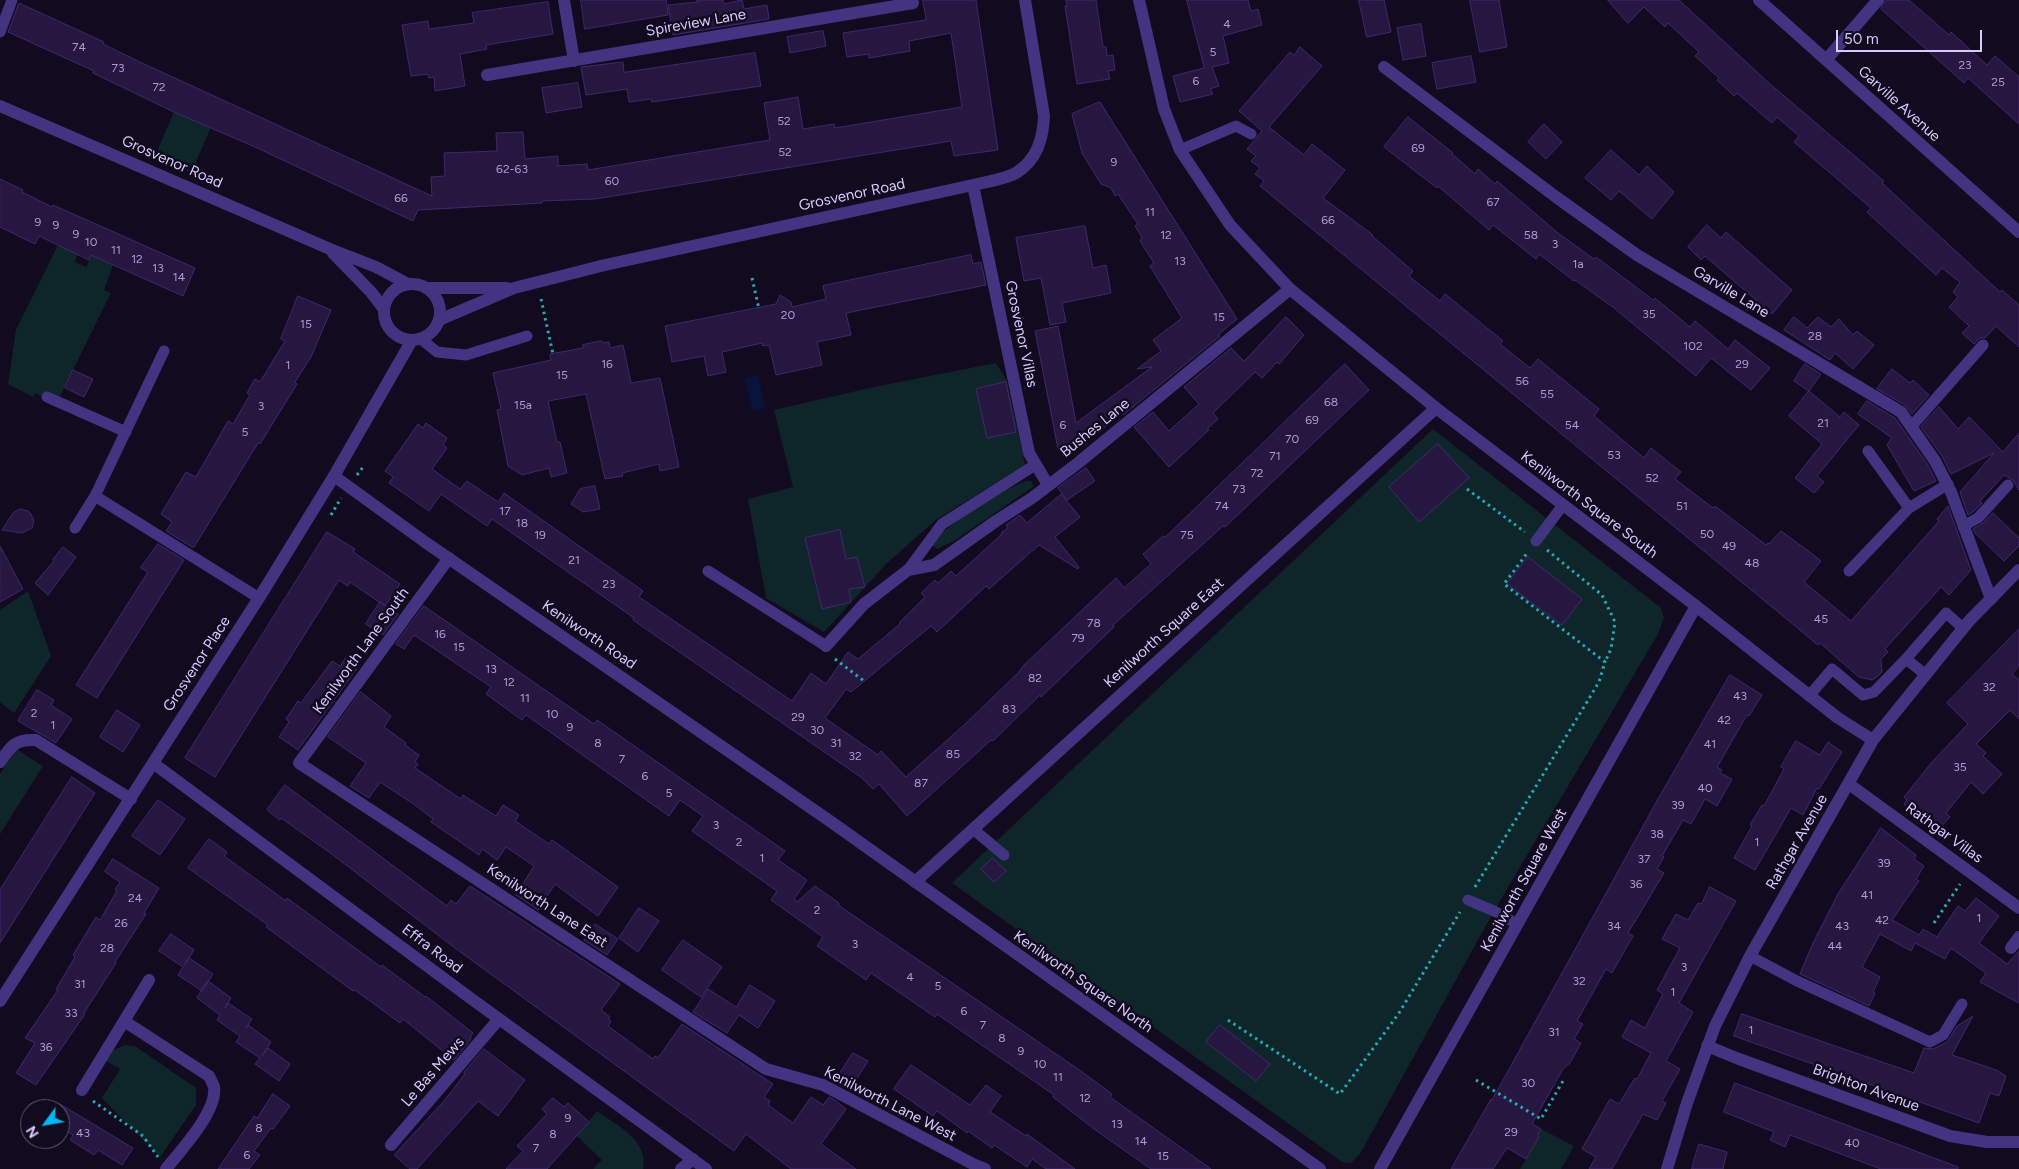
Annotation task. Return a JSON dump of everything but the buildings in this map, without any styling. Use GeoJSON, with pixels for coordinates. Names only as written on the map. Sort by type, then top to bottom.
{"type":"FeatureCollection","features":[{"type":"Feature","properties":{"kind":"street"},"geometry":{"type":"LineString","coordinates":[[564,0],[574,61]]}},
{"type":"Feature","properties":{"kind":"street","name":"Grosvenor Road"},"geometry":{"type":"LineString","coordinates":[[439,320],[514,288],[605,265],[973,185],[1015,174],[1038,150],[1043,133],[1044,116],[1025,0]]}},
{"type":"Feature","properties":{"kind":"street","name":"Kenilworth Square South"},"geometry":{"type":"LineString","coordinates":[[1139,0],[1164,109],[1180,150],[1230,225],[1290,289],[1436,408],[1696,606],[1809,696],[1838,718],[1873,740]]}},
{"type":"Feature","properties":{"kind":"street","name":"Garville Avenue"},"geometry":{"type":"LineString","coordinates":[[1759,0],[2019,232]]}},
{"type":"Feature","properties":{"kind":"street"},"geometry":{"type":"LineString","coordinates":[[1826,60],[1878,0]]}},
{"type":"Feature","properties":{"kind":"street","name":"Spireview Lane"},"geometry":{"type":"LineString","coordinates":[[487,75],[913,3]]}},
{"type":"Feature","properties":{"kind":"street","name":"Garville Lane"},"geometry":{"type":"LineString","coordinates":[[1384,67],[1556,197],[1638,254],[1900,412],[1935,461],[1948,484],[1991,599]]}},
{"type":"Feature","properties":{"kind":"street","name":"Grosvenor Road"},"geometry":{"type":"LineString","coordinates":[[0,106],[330,249],[376,267],[408,284]]}},
{"type":"Feature","properties":{"kind":"street","name":"Grosvenor Villas"},"geometry":{"type":"LineString","coordinates":[[973,185],[1029,453],[1048,485]]}},
{"type":"Feature","properties":{"kind":"street","name":"Grosvenor Road"},"geometry":{"type":"LineString","coordinates":[[330,249],[371,292],[384,310]]}},
{"type":"Feature","properties":{"kind":"street"},"geometry":{"type":"LineString","coordinates":[[408,284],[426,288],[433,294],[440,310],[439,320],[435,328],[416,340],[403,339],[395,334],[388,327],[384,310],[386,301],[392,293],[408,284]]}},
{"type":"Feature","properties":{"kind":"street","name":"Grosvenor Road"},"geometry":{"type":"LineString","coordinates":[[426,288],[514,288]]}},
{"type":"Feature","properties":{"kind":"street","name":"Bushes Lane"},"geometry":{"type":"LineString","coordinates":[[826,646],[864,604],[908,570],[934,565],[996,520],[1032,498],[1078,463],[1290,289]]}},
{"type":"Feature","properties":{"kind":"street","name":"Grosvenor Place"},"geometry":{"type":"LineString","coordinates":[[0,1001],[259,598],[416,340]]}},
{"type":"Feature","properties":{"kind":"street","name":"Kenilworth Square East"},"geometry":{"type":"LineString","coordinates":[[915,882],[1436,408]]}},
{"type":"Feature","properties":{"kind":"street","name":"Kenilworth Road"},"geometry":{"type":"LineString","coordinates":[[334,476],[449,558],[828,819]]}},
{"type":"Feature","properties":{"kind":"street","name":"Kenilworth Lane South"},"geometry":{"type":"LineString","coordinates":[[299,763],[449,558]]}},
{"type":"Feature","properties":{"kind":"street","name":"Rathgar Avenue"},"geometry":{"type":"LineString","coordinates":[[1667,1169],[1687,1103],[1715,1026],[1750,956],[1873,740],[1963,628],[2019,570]]}},
{"type":"Feature","properties":{"kind":"street","name":"Kenilworth Square West"},"geometry":{"type":"LineString","coordinates":[[1380,1169],[1696,606]]}},
{"type":"Feature","properties":{"kind":"street"},"geometry":{"type":"LineString","coordinates":[[0,762],[13,745],[23,740],[36,740],[131,799]]}},
{"type":"Feature","properties":{"kind":"street","name":"Effra Road"},"geometry":{"type":"LineString","coordinates":[[153,763],[499,1019],[706,1169]]}},
{"type":"Feature","properties":{"kind":"street","name":"Kenilworth Lane East"},"geometry":{"type":"LineString","coordinates":[[299,763],[766,1069],[778,1074]]}},
{"type":"Feature","properties":{"kind":"street","name":"Rathgar Villas"},"geometry":{"type":"LineString","coordinates":[[1849,784],[2019,908]]}},
{"type":"Feature","properties":{"kind":"street","name":"Kenilworth Square North"},"geometry":{"type":"LineString","coordinates":[[828,819],[1320,1169]]}},
{"type":"Feature","properties":{"kind":"street"},"geometry":{"type":"LineString","coordinates":[[2011,948],[2019,938]]}},
{"type":"Feature","properties":{"kind":"street"},"geometry":{"type":"LineString","coordinates":[[82,1090],[149,980]]}},
{"type":"Feature","properties":{"kind":"street","name":"Le Bas Mews"},"geometry":{"type":"LineString","coordinates":[[390,1145],[499,1019]]}},
{"type":"Feature","properties":{"kind":"street"},"geometry":{"type":"LineString","coordinates":[[124,1021],[209,1076],[214,1088],[213,1098],[206,1118],[163,1164]]}},
{"type":"Feature","properties":{"kind":"street","name":"Brighton Avenue"},"geometry":{"type":"LineString","coordinates":[[1707,1046],[1748,1063],[1950,1136],[1987,1142],[2019,1142]]}},
{"type":"Feature","properties":{"kind":"street","name":"Kenilworth Lane West"},"geometry":{"type":"LineString","coordinates":[[778,1074],[823,1085],[985,1169]]}},
{"type":"Feature","properties":{"kind":"street"},"geometry":{"type":"LineString","coordinates":[[681,1169],[693,1159]]}},
{"type":"Feature","properties":{"kind":"lane"},"geometry":{"type":"LineString","coordinates":[[0,32],[12,0]]}},
{"type":"Feature","properties":{"kind":"lane"},"geometry":{"type":"LineString","coordinates":[[1180,150],[1236,126],[1251,134]]}},
{"type":"Feature","properties":{"kind":"lane"},"geometry":{"type":"LineString","coordinates":[[416,340],[436,352],[466,355],[527,336]]}},
{"type":"Feature","properties":{"kind":"lane"},"geometry":{"type":"LineString","coordinates":[[1911,427],[1983,345]]}},
{"type":"Feature","properties":{"kind":"lane"},"geometry":{"type":"LineString","coordinates":[[75,528],[96,496],[164,351]]}},
{"type":"Feature","properties":{"kind":"lane"},"geometry":{"type":"LineString","coordinates":[[47,397],[126,432]]}},
{"type":"Feature","properties":{"kind":"lane"},"geometry":{"type":"LineString","coordinates":[[1868,451],[1909,508]]}},
{"type":"Feature","properties":{"kind":"lane","name":"Bushes Lane"},"geometry":{"type":"LineString","coordinates":[[908,570],[942,524],[1035,465]]}},
{"type":"Feature","properties":{"kind":"lane"},"geometry":{"type":"LineString","coordinates":[[1850,571],[1909,508],[1948,484]]}},
{"type":"Feature","properties":{"kind":"lane"},"geometry":{"type":"LineString","coordinates":[[1963,526],[1978,518],[2008,485]]}},
{"type":"Feature","properties":{"kind":"lane"},"geometry":{"type":"LineString","coordinates":[[96,496],[259,598]]}},
{"type":"Feature","properties":{"kind":"lane"},"geometry":{"type":"LineString","coordinates":[[1536,541],[1564,505]]}},
{"type":"Feature","properties":{"kind":"lane"},"geometry":{"type":"LineString","coordinates":[[708,571],[826,646]]}},
{"type":"Feature","properties":{"kind":"lane"},"geometry":{"type":"LineString","coordinates":[[1809,696],[1832,669],[1863,695],[1874,692],[1946,613],[1963,628]]}},
{"type":"Feature","properties":{"kind":"lane"},"geometry":{"type":"LineString","coordinates":[[1906,659],[1926,675]]}},
{"type":"Feature","properties":{"kind":"lane"},"geometry":{"type":"LineString","coordinates":[[974,828],[1004,855]]}},
{"type":"Feature","properties":{"kind":"lane"},"geometry":{"type":"LineString","coordinates":[[1468,900],[1494,911],[1517,924]]}},
{"type":"Feature","properties":{"kind":"lane"},"geometry":{"type":"LineString","coordinates":[[1750,956],[1797,981],[1930,1042],[1944,1035],[1962,1004]]}},
{"type":"Feature","properties":{"kind":"path"},"geometry":{"type":"LineString","coordinates":[[752,278],[759,309]]}},
{"type":"Feature","properties":{"kind":"path"},"geometry":{"type":"LineString","coordinates":[[541,299],[553,354]]}},
{"type":"Feature","properties":{"kind":"path"},"geometry":{"type":"LineString","coordinates":[[1228,1020],[1340,1094],[1399,1014],[1599,682],[1611,649],[1615,622],[1602,595],[1536,541],[1467,489]]}},
{"type":"Feature","properties":{"kind":"path"},"geometry":{"type":"LineString","coordinates":[[1536,541],[1504,584],[1606,662]]}},
{"type":"Feature","properties":{"kind":"path"},"geometry":{"type":"LineString","coordinates":[[826,646],[836,660],[864,680]]}},
{"type":"Feature","properties":{"kind":"path"},"geometry":{"type":"LineString","coordinates":[[1934,923],[1968,871]]}},
{"type":"Feature","properties":{"kind":"path"},"geometry":{"type":"LineString","coordinates":[[1476,1080],[1541,1120],[1563,1081]]}},
{"type":"Feature","properties":{"kind":"path"},"geometry":{"type":"LineString","coordinates":[[82,1090],[81,1093],[143,1136],[163,1164]]}},
{"type":"Feature","properties":{"kind":"green space"},"geometry":{"type":"Polygon","coordinates":[[[174,112],[211,127],[191,173],[155,156],[174,112]]]}},
{"type":"Feature","properties":{"kind":"green space"},"geometry":{"type":"Polygon","coordinates":[[[106,228],[100,259],[113,265],[104,290],[111,293],[57,402],[35,393],[33,397],[8,384],[16,330],[58,245],[77,254],[75,262],[86,267],[106,228]]]}},
{"type":"Feature","properties":{"kind":"green space"},"geometry":{"type":"Polygon","coordinates":[[[996,363],[1007,381],[1025,465],[937,519],[887,563],[824,632],[766,598],[748,499],[793,487],[774,410],[874,387],[996,363]]]}},
{"type":"Feature","properties":{"kind":"green space"},"geometry":{"type":"Polygon","coordinates":[[[1433,429],[1661,608],[1664,618],[1658,634],[1494,911],[1360,1154],[1351,1163],[1342,1162],[952,883],[1433,429]]]}},
{"type":"Feature","properties":{"kind":"green space"},"geometry":{"type":"Polygon","coordinates":[[[1031,481],[1034,486],[954,541],[937,549],[931,544],[976,508],[1004,491],[1031,481]]]}},
{"type":"Feature","properties":{"kind":"green space"},"geometry":{"type":"Polygon","coordinates":[[[28,591],[51,656],[14,713],[0,702],[0,610],[28,591]]]}},
{"type":"Feature","properties":{"kind":"green space"},"geometry":{"type":"Polygon","coordinates":[[[16,749],[43,766],[0,834],[0,774],[16,749]]]}},
{"type":"Feature","properties":{"kind":"green space"},"geometry":{"type":"Polygon","coordinates":[[[125,1045],[135,1046],[196,1088],[196,1105],[160,1157],[102,1098],[120,1069],[106,1061],[112,1051],[125,1045]]]}},
{"type":"Feature","properties":{"kind":"green space"},"geometry":{"type":"Polygon","coordinates":[[[597,1111],[629,1134],[636,1142],[644,1159],[643,1169],[593,1169],[602,1160],[577,1136],[597,1111]]]}},
{"type":"Feature","properties":{"kind":"green space"},"geometry":{"type":"Polygon","coordinates":[[[1541,1129],[1574,1146],[1561,1169],[1520,1169],[1539,1137],[1537,1136],[1541,1129]]]}},
{"type":"Feature","properties":{"kind":"shaded area"},"geometry":{"type":"Polygon","coordinates":[[[758,375],[765,408],[752,411],[745,378],[758,375]]]}}]}
